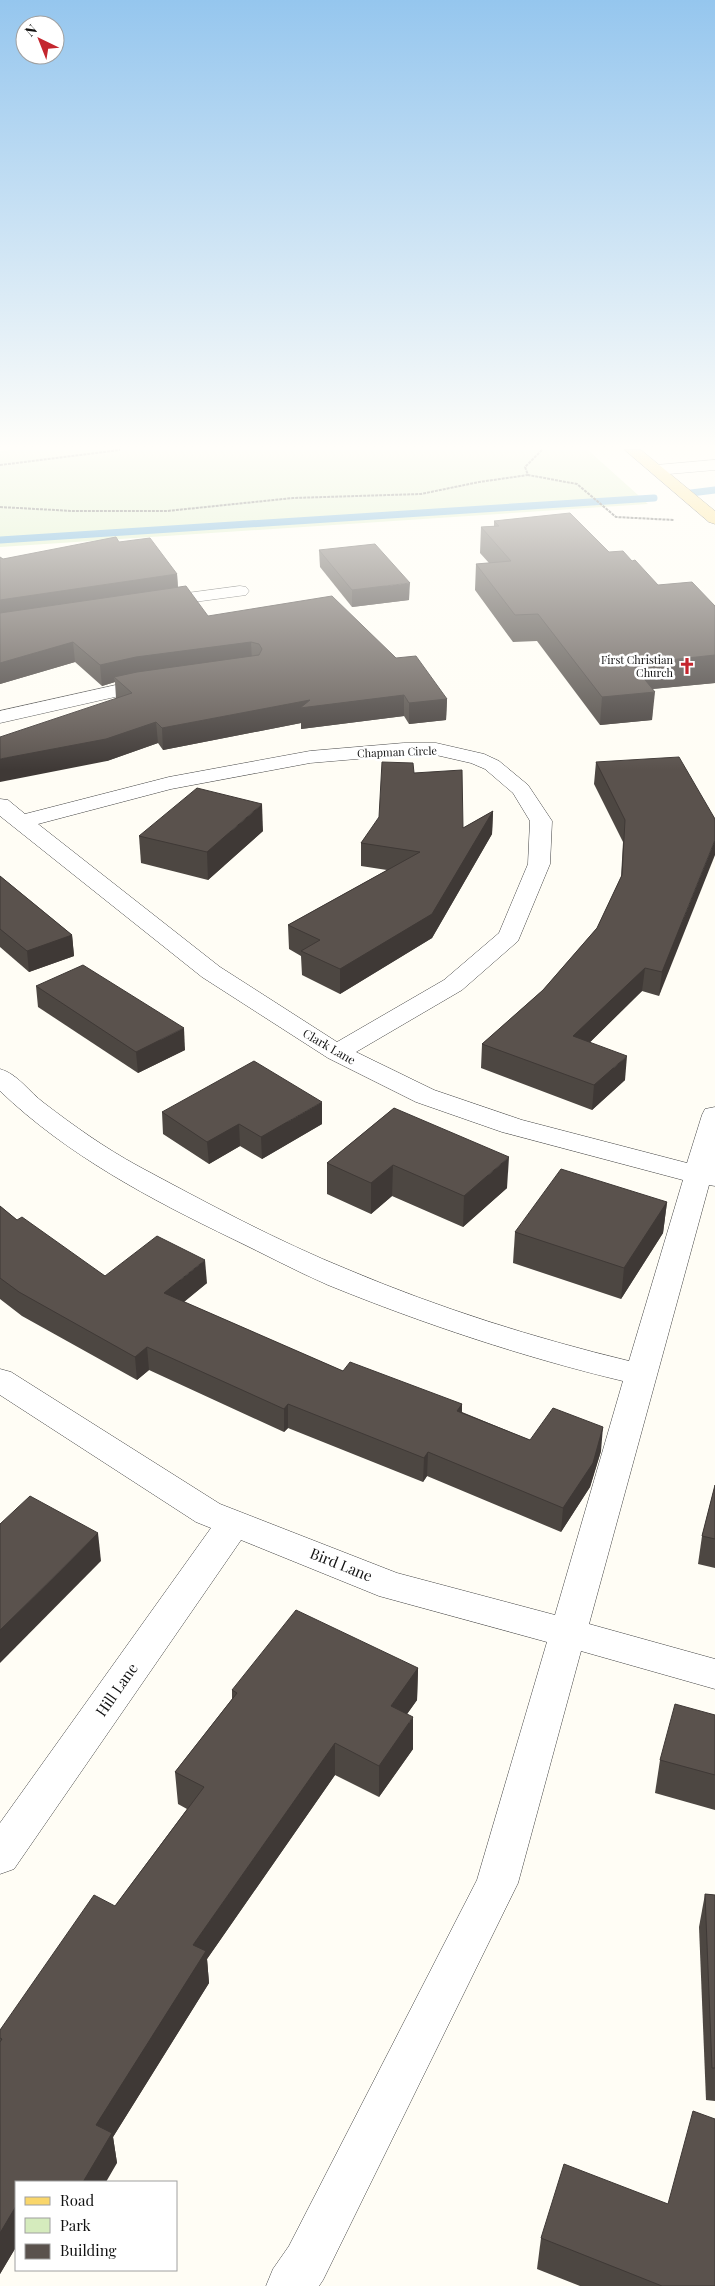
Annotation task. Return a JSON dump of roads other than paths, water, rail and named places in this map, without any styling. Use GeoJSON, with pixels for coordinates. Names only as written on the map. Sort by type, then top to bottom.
{"type":"FeatureCollection","features":[{"type":"Feature","properties":{"kind":"street"},"geometry":{"type":"LineString","coordinates":[[142,604],[240,591]]}},
{"type":"Feature","properties":{"kind":"street"},"geometry":{"type":"LineString","coordinates":[[0,717],[138,685],[166,681]]}},
{"type":"Feature","properties":{"kind":"street","name":"Chapman Circle"},"geometry":{"type":"LineString","coordinates":[[21,822],[168,782],[310,757],[404,749],[436,749],[471,756],[492,765],[521,789],[541,821],[539,864],[510,936],[453,985],[337,1053]]}},
{"type":"Feature","properties":{"kind":"street","name":"Clark Lane"},"geometry":{"type":"LineString","coordinates":[[0,805],[212,972],[258,1004],[337,1053],[425,1096],[512,1126],[677,1170],[707,1176]]}},
{"type":"Feature","properties":{"kind":"street"},"geometry":{"type":"LineString","coordinates":[[0,1077],[33,1108],[102,1158],[207,1215],[337,1277],[438,1316],[576,1359],[642,1375]]}},
{"type":"Feature","properties":{"kind":"street"},"geometry":{"type":"LineString","coordinates":[[290,2286],[306,2263],[498,1882],[642,1375],[707,1176],[715,1115]]}},
{"type":"Feature","properties":{"kind":"street","name":"Bird Lane"},"geometry":{"type":"LineString","coordinates":[[0,1380],[208,1513],[392,1586],[715,1674]]}},
{"type":"Feature","properties":{"kind":"street","name":"Hill Lane"},"geometry":{"type":"LineString","coordinates":[[0,1856],[234,1523]]}},
{"type":"Feature","properties":{"kind":"place","name":"First Christian Church"},"geometry":{"type":"Point","coordinates":[687,666]}}]}
